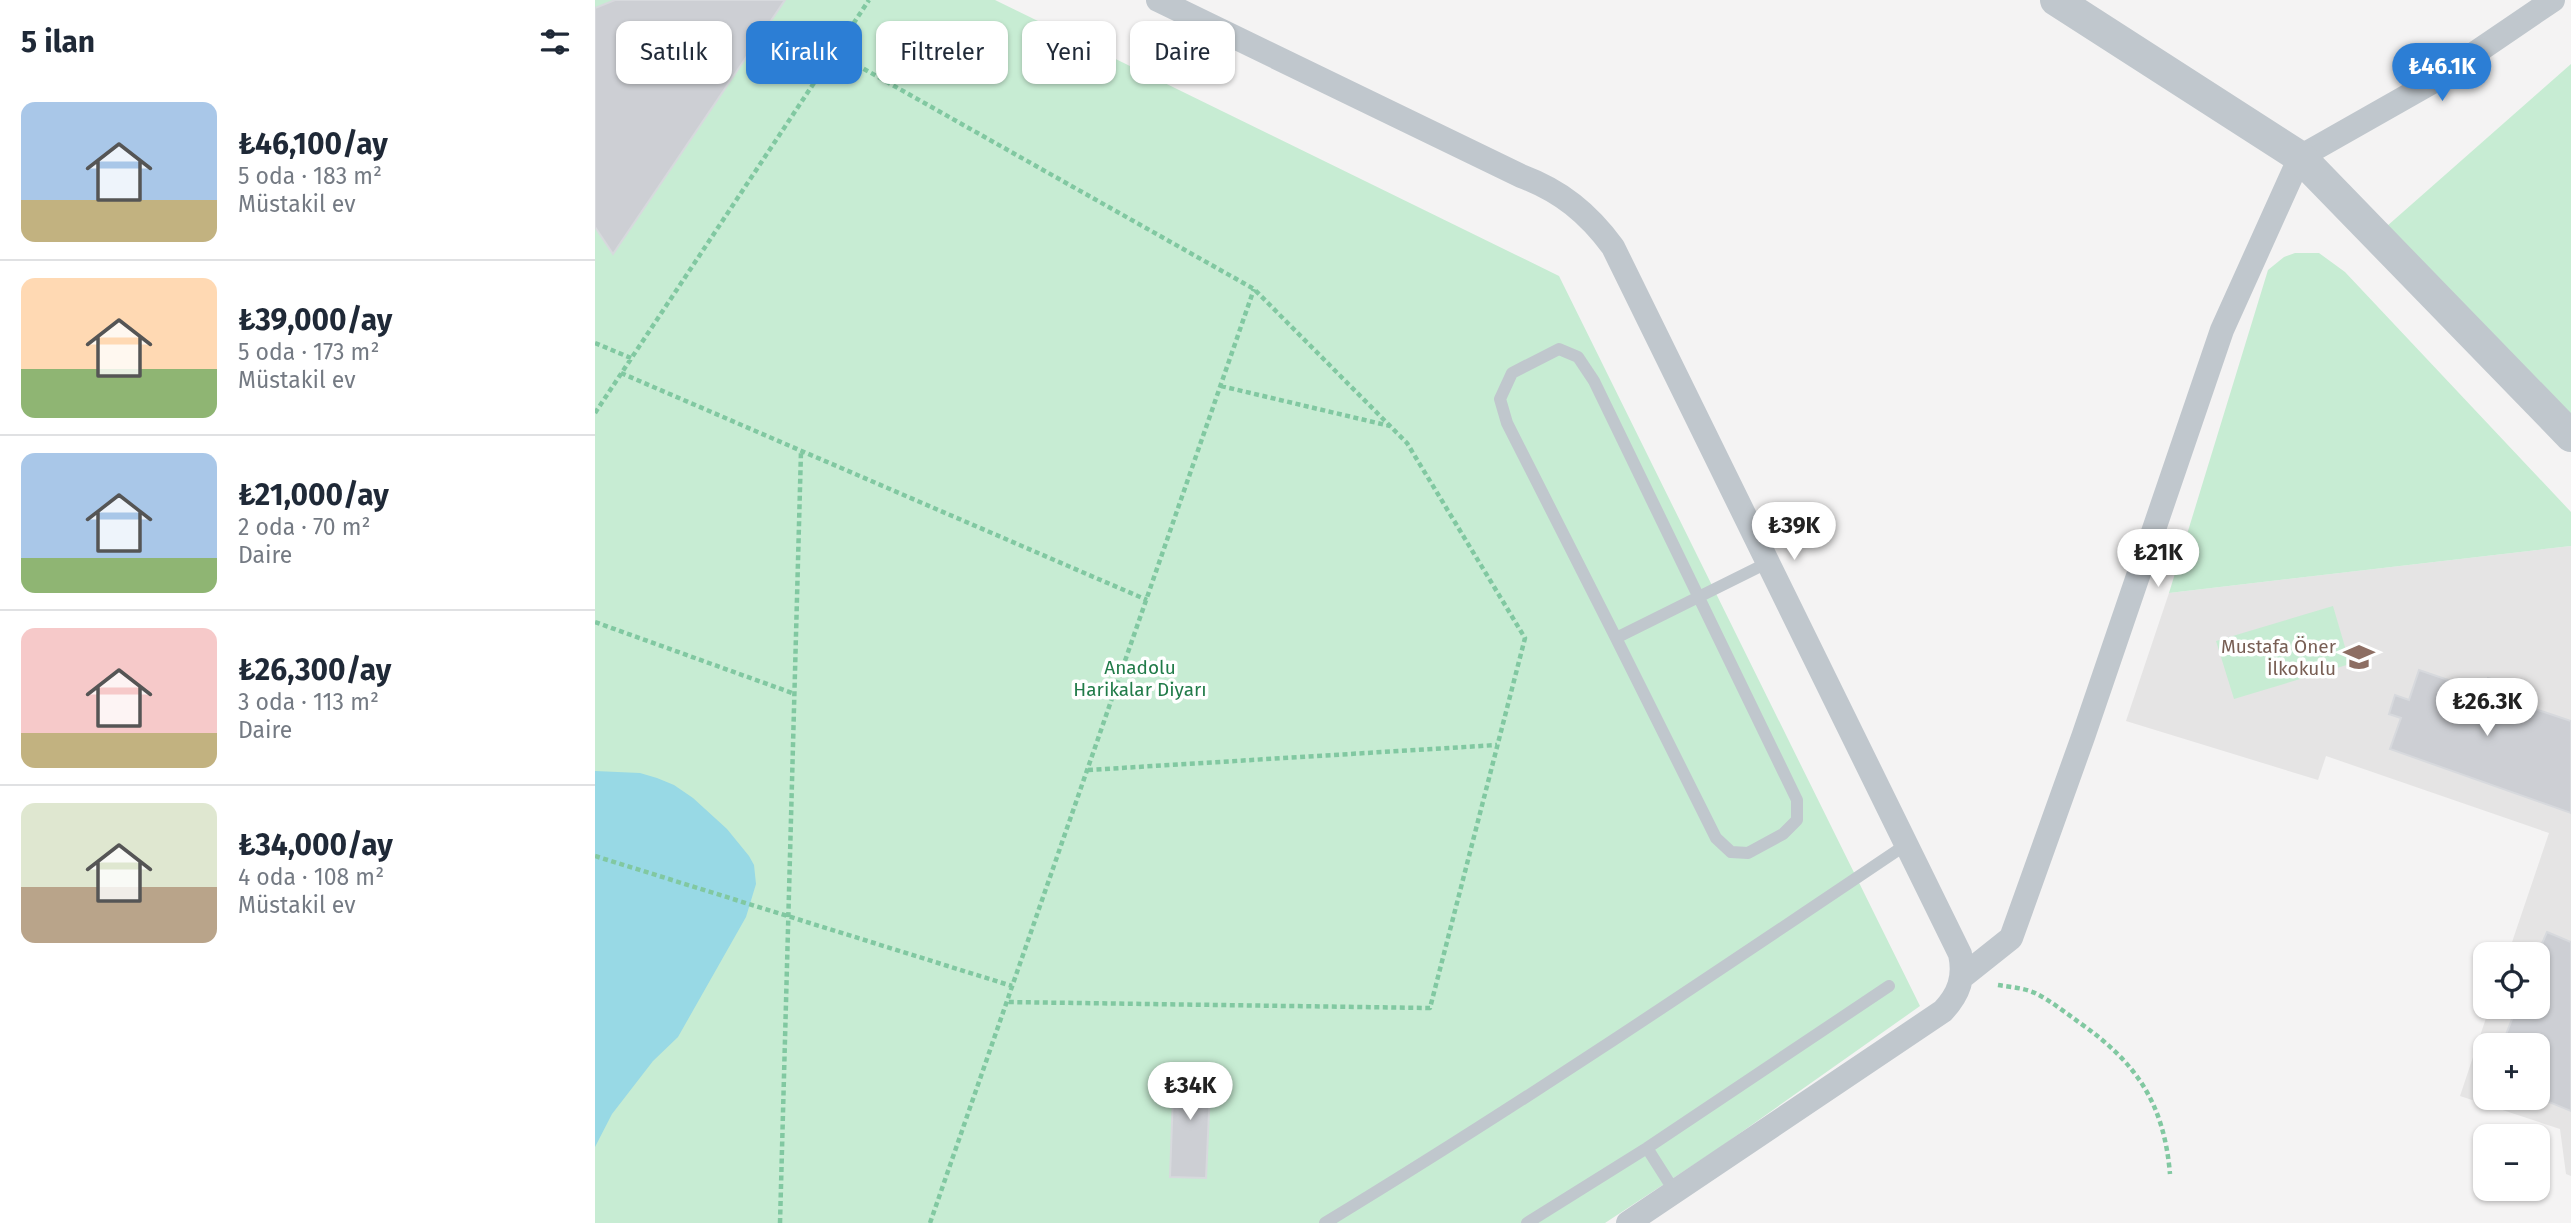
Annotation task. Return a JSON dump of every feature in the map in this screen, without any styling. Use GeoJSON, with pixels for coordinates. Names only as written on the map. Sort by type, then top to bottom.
{"type":"FeatureCollection","features":[{"type":"Feature","properties":{"kind":"street"},"geometry":{"type":"LineString","coordinates":[[1158,0],[1521,176],[1543,184],[1581,209],[1598,226],[1613,247],[1956,943],[1962,977],[1952,1001],[1943,1011],[1628,1223]]}},
{"type":"Feature","properties":{"kind":"street"},"geometry":{"type":"LineString","coordinates":[[2056,0],[2300,157],[2571,436]]}},
{"type":"Feature","properties":{"kind":"street"},"geometry":{"type":"LineString","coordinates":[[1962,977],[2011,938],[2083,737],[2222,330],[2300,157],[2434,80],[2553,0]]}},
{"type":"Feature","properties":{"kind":"lane"},"geometry":{"type":"LineString","coordinates":[[1559,349],[1578,357],[1594,381],[1700,597],[1797,800],[1797,820],[1783,834],[1748,853],[1731,852],[1716,838],[1507,422],[1500,399],[1512,373],[1559,349]]}},
{"type":"Feature","properties":{"kind":"lane"},"geometry":{"type":"LineString","coordinates":[[1616,638],[1769,562]]}},
{"type":"Feature","properties":{"kind":"lane"},"geometry":{"type":"LineString","coordinates":[[1325,1223],[1412,1170],[1680,996],[1907,844]]}},
{"type":"Feature","properties":{"kind":"lane"},"geometry":{"type":"LineString","coordinates":[[1527,1223],[1647,1148],[1889,986]]}},
{"type":"Feature","properties":{"kind":"lane"},"geometry":{"type":"LineString","coordinates":[[1647,1148],[1675,1192]]}},
{"type":"Feature","properties":{"kind":"path"},"geometry":{"type":"LineString","coordinates":[[855,21],[869,0]]}},
{"type":"Feature","properties":{"kind":"path"},"geometry":{"type":"LineString","coordinates":[[862,68],[1254,289],[1407,443],[1525,638],[1430,1008],[1007,1002]]}},
{"type":"Feature","properties":{"kind":"path"},"geometry":{"type":"LineString","coordinates":[[595,413],[813,84]]}},
{"type":"Feature","properties":{"kind":"path"},"geometry":{"type":"LineString","coordinates":[[930,1223],[1254,289]]}},
{"type":"Feature","properties":{"kind":"path"},"geometry":{"type":"LineString","coordinates":[[595,343],[631,358]]}},
{"type":"Feature","properties":{"kind":"path"},"geometry":{"type":"LineString","coordinates":[[621,373],[1147,600]]}},
{"type":"Feature","properties":{"kind":"path"},"geometry":{"type":"LineString","coordinates":[[1221,386],[1391,426]]}},
{"type":"Feature","properties":{"kind":"path"},"geometry":{"type":"LineString","coordinates":[[780,1223],[801,451]]}},
{"type":"Feature","properties":{"kind":"path"},"geometry":{"type":"LineString","coordinates":[[595,622],[795,694]]}},
{"type":"Feature","properties":{"kind":"path"},"geometry":{"type":"LineString","coordinates":[[1088,770],[1497,745]]}},
{"type":"Feature","properties":{"kind":"path"},"geometry":{"type":"LineString","coordinates":[[595,856],[1013,986]]}},
{"type":"Feature","properties":{"kind":"path"},"geometry":{"type":"LineString","coordinates":[[1962,977],[2033,992],[2108,1043],[2126,1060],[2153,1102],[2168,1150],[2170,1174]]}},
{"type":"Feature","properties":{"kind":"shaded area","name":"Mustafa Öner İlkokulu"},"geometry":{"type":"Polygon","coordinates":[[[2571,546],[2571,1176],[2566,1174],[2560,1129],[2502,1110],[2550,1110],[2550,1033],[2481,1033],[2486,1019],[2550,1019],[2550,942],[2512,942],[2549,833],[2326,756],[2318,780],[2126,721],[2169,593],[2571,546]]]}},
{"type":"Feature","properties":{"kind":"shaded area","name":"Mustafa Öner İlkokulu"},"geometry":{"type":"Polygon","coordinates":[[[2473,1057],[2473,1100],[2460,1096],[2473,1057]]]}},
{"type":"Feature","properties":{"kind":"green space","name":"Anadolu Harikalar Diyarı"},"geometry":{"type":"Polygon","coordinates":[[[595,0],[995,0],[1038,21],[1022,21],[1022,84],[1116,84],[1116,59],[1130,66],[1130,84],[1167,84],[1559,276],[1920,1006],[1719,1148],[1605,1223],[595,1223],[595,0]]]}},
{"type":"Feature","properties":{"kind":"green space"},"geometry":{"type":"Polygon","coordinates":[[[2571,64],[2571,436],[2378,234],[2571,64]]]}},
{"type":"Feature","properties":{"kind":"green space"},"geometry":{"type":"Polygon","coordinates":[[[2295,253],[2319,253],[2345,272],[2571,512],[2571,546],[2169,593],[2268,270],[2284,257],[2295,253]]]}},
{"type":"Feature","properties":{"kind":"green space"},"geometry":{"type":"Polygon","coordinates":[[[2333,606],[2350,664],[2234,699],[2216,641],[2333,606]]]}},
{"type":"Feature","properties":{"kind":"water"},"geometry":{"type":"Polygon","coordinates":[[[595,771],[640,773],[674,785],[693,798],[727,829],[749,856],[754,865],[756,884],[746,917],[678,1037],[653,1061],[612,1114],[595,1147],[595,771]]]}},
{"type":"Feature","properties":{"kind":"building"},"geometry":{"type":"Polygon","coordinates":[[[615,0],[785,0],[771,21],[746,21],[746,58],[732,78],[732,21],[616,21],[616,84],[728,84],[613,254],[595,227],[595,8],[615,0]]]}},
{"type":"Feature","properties":{"kind":"building"},"geometry":{"type":"Polygon","coordinates":[[[2419,670],[2483,692],[2488,678],[2522,689],[2517,703],[2571,721],[2571,813],[2390,749],[2401,718],[2389,714],[2395,695],[2409,700],[2419,670]]]}},
{"type":"Feature","properties":{"kind":"building"},"geometry":{"type":"Polygon","coordinates":[[[2547,932],[2571,942],[2571,1111],[2550,1102],[2550,1033],[2507,1033],[2512,1019],[2550,1019],[2550,942],[2543,942],[2547,932]]]}},
{"type":"Feature","properties":{"kind":"building"},"geometry":{"type":"Polygon","coordinates":[[[1174,1067],[1211,1069],[1206,1178],[1170,1177],[1174,1067]]]}},
{"type":"Feature","properties":{"kind":"place","name":"Mustafa Öner İlkokulu"},"geometry":{"type":"Point","coordinates":[2359,657]}}]}
